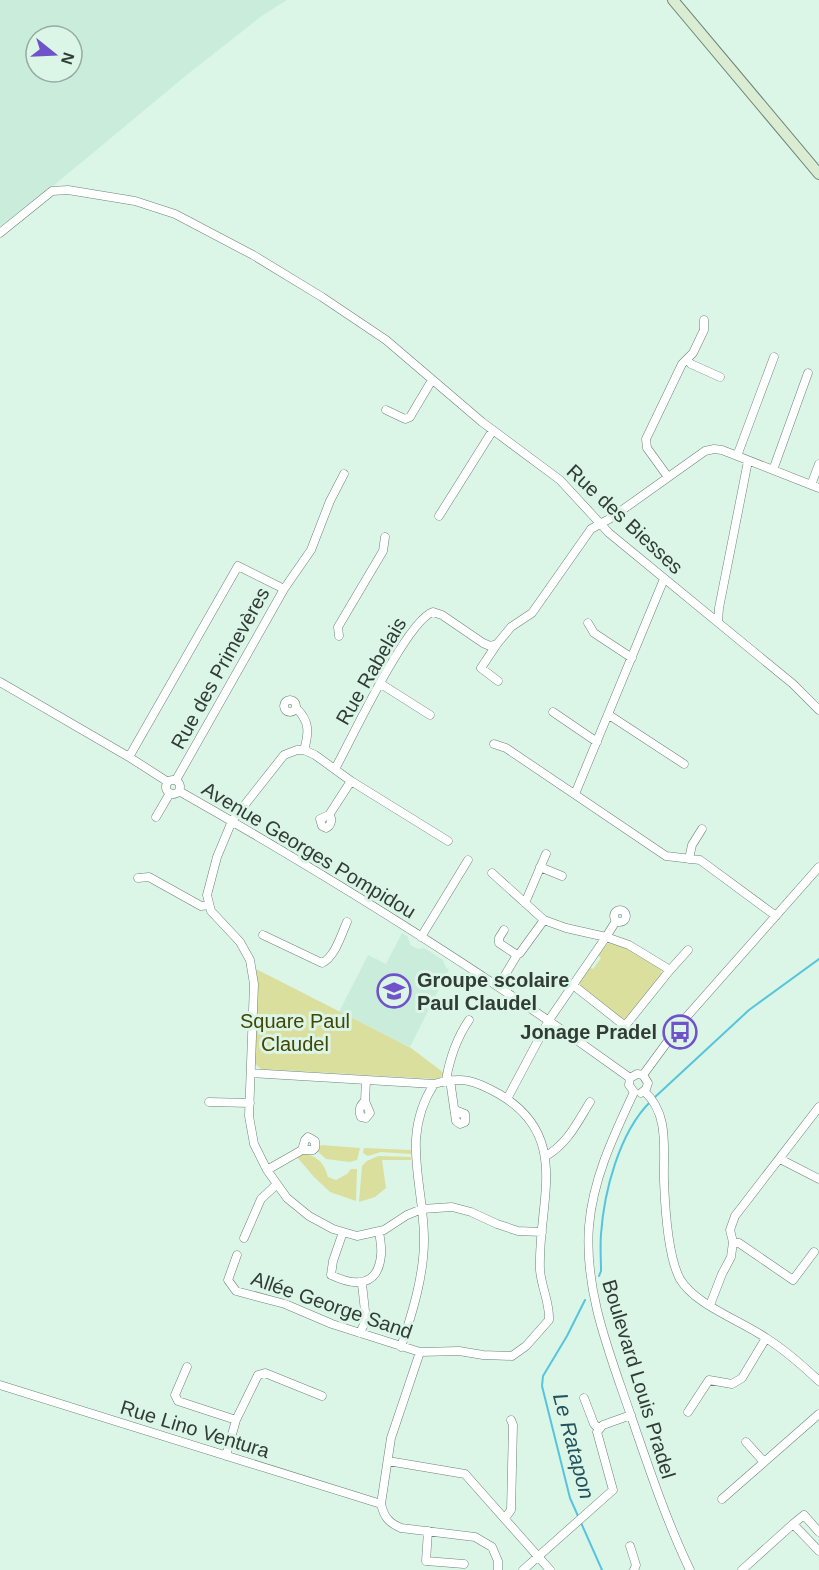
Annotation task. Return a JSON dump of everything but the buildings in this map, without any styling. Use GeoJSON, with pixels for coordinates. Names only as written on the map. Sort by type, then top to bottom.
{"type":"FeatureCollection","features":[{"type":"Feature","properties":{"kind":"main road"},"geometry":{"type":"LineString","coordinates":[[673,0],[819,174]]}},
{"type":"Feature","properties":{"kind":"street","name":"Rue des Biesses"},"geometry":{"type":"LineString","coordinates":[[0,233],[52,191],[68,190],[135,201],[175,214],[253,255],[386,340],[493,430],[567,487],[599,523],[793,684],[819,710]]}},
{"type":"Feature","properties":{"kind":"street"},"geometry":{"type":"LineString","coordinates":[[668,477],[647,448],[646,439],[682,364],[693,353],[704,330],[704,320]]}},
{"type":"Feature","properties":{"kind":"street"},"geometry":{"type":"LineString","coordinates":[[737,456],[774,357]]}},
{"type":"Feature","properties":{"kind":"street"},"geometry":{"type":"LineString","coordinates":[[687,359],[691,364],[720,377]]}},
{"type":"Feature","properties":{"kind":"street"},"geometry":{"type":"LineString","coordinates":[[773,470],[808,373]]}},
{"type":"Feature","properties":{"kind":"street"},"geometry":{"type":"LineString","coordinates":[[386,410],[405,419],[410,417],[432,380]]}},
{"type":"Feature","properties":{"kind":"street"},"geometry":{"type":"LineString","coordinates":[[439,516],[493,430]]}},
{"type":"Feature","properties":{"kind":"street"},"geometry":{"type":"LineString","coordinates":[[498,681],[480,668],[511,627],[532,613],[591,529],[611,518],[705,450],[714,449],[737,456],[815,486],[819,464]]}},
{"type":"Feature","properties":{"kind":"street"},"geometry":{"type":"LineString","coordinates":[[718,622],[748,460]]}},
{"type":"Feature","properties":{"kind":"street"},"geometry":{"type":"LineString","coordinates":[[284,589],[311,550],[330,501],[344,474]]}},
{"type":"Feature","properties":{"kind":"street"},"geometry":{"type":"LineString","coordinates":[[339,636],[338,627],[383,551],[385,537]]}},
{"type":"Feature","properties":{"kind":"street","name":"Rue des Primevères"},"geometry":{"type":"LineString","coordinates":[[129,757],[238,566],[284,589],[172,781]]}},
{"type":"Feature","properties":{"kind":"street"},"geometry":{"type":"LineString","coordinates":[[575,794],[664,579]]}},
{"type":"Feature","properties":{"kind":"street","name":"Rue Rabelais"},"geometry":{"type":"LineString","coordinates":[[335,769],[399,650],[427,614],[433,612],[442,615],[483,643],[490,646],[497,644]]}},
{"type":"Feature","properties":{"kind":"street"},"geometry":{"type":"LineString","coordinates":[[588,623],[594,633],[632,658]]}},
{"type":"Feature","properties":{"kind":"street"},"geometry":{"type":"LineString","coordinates":[[0,682],[180,785],[156,818]]}},
{"type":"Feature","properties":{"kind":"street"},"geometry":{"type":"LineString","coordinates":[[381,684],[430,715]]}},
{"type":"Feature","properties":{"kind":"street"},"geometry":{"type":"LineString","coordinates":[[296,708],[304,716],[308,728],[304,750]]}},
{"type":"Feature","properties":{"kind":"street"},"geometry":{"type":"LineString","coordinates":[[553,711],[597,742]]}},
{"type":"Feature","properties":{"kind":"street"},"geometry":{"type":"LineString","coordinates":[[609,716],[684,764]]}},
{"type":"Feature","properties":{"kind":"street"},"geometry":{"type":"LineString","coordinates":[[494,744],[506,748],[666,856],[700,860],[776,916]]}},
{"type":"Feature","properties":{"kind":"street"},"geometry":{"type":"LineString","coordinates":[[251,1073],[434,1084],[465,1079],[481,1084],[507,1099],[523,1113],[539,1134],[546,1156],[542,1232],[518,1231],[452,1207],[422,1209],[379,1231],[357,1236],[333,1229],[309,1216],[287,1198],[276,1185],[254,1144],[249,1116],[254,984],[250,960],[240,942],[211,911],[207,896],[217,857],[232,821],[284,755],[304,750],[448,841]]}},
{"type":"Feature","properties":{"kind":"street"},"geometry":{"type":"LineString","coordinates":[[172,781],[167,788],[175,792]]}},
{"type":"Feature","properties":{"kind":"street"},"geometry":{"type":"LineString","coordinates":[[329,815],[351,781]]}},
{"type":"Feature","properties":{"kind":"street","name":"Avenue Georges Pompidou"},"geometry":{"type":"LineString","coordinates":[[175,792],[232,821],[421,938],[549,1020],[630,1078]]}},
{"type":"Feature","properties":{"kind":"street"},"geometry":{"type":"LineString","coordinates":[[689,859],[692,845],[702,829]]}},
{"type":"Feature","properties":{"kind":"street"},"geometry":{"type":"LineString","coordinates":[[525,903],[546,854]]}},
{"type":"Feature","properties":{"kind":"street","name":"Avenue Georges Pompidou"},"geometry":{"type":"LineString","coordinates":[[421,938],[468,860]]}},
{"type":"Feature","properties":{"kind":"street"},"geometry":{"type":"LineString","coordinates":[[540,867],[562,876]]}},
{"type":"Feature","properties":{"kind":"street"},"geometry":{"type":"LineString","coordinates":[[643,1075],[682,1022],[819,867]]}},
{"type":"Feature","properties":{"kind":"street"},"geometry":{"type":"LineString","coordinates":[[492,873],[544,920],[629,945],[670,970]]}},
{"type":"Feature","properties":{"kind":"street"},"geometry":{"type":"LineString","coordinates":[[138,878],[149,877],[201,906],[209,905]]}},
{"type":"Feature","properties":{"kind":"street"},"geometry":{"type":"LineString","coordinates":[[505,975],[544,920]]}},
{"type":"Feature","properties":{"kind":"street"},"geometry":{"type":"LineString","coordinates":[[507,1099],[549,1020],[616,921]]}},
{"type":"Feature","properties":{"kind":"street"},"geometry":{"type":"LineString","coordinates":[[263,935],[322,963],[332,954],[347,922]]}},
{"type":"Feature","properties":{"kind":"street"},"geometry":{"type":"LineString","coordinates":[[504,930],[499,943],[517,955]]}},
{"type":"Feature","properties":{"kind":"street"},"geometry":{"type":"LineString","coordinates":[[573,985],[625,1026],[688,950]]}},
{"type":"Feature","properties":{"kind":"street"},"geometry":{"type":"LineString","coordinates":[[455,1110],[448,1080],[449,1060],[458,1037],[469,1020]]}},
{"type":"Feature","properties":{"kind":"street"},"geometry":{"type":"LineString","coordinates":[[646,1094],[648,1083],[643,1075],[637,1074],[630,1078],[629,1085],[634,1092],[646,1094],[655,1103],[664,1129],[667,1221],[673,1256],[680,1279],[692,1293],[766,1338],[798,1361],[819,1381]]}},
{"type":"Feature","properties":{"kind":"street"},"geometry":{"type":"LineString","coordinates":[[365,1101],[366,1080]]}},
{"type":"Feature","properties":{"kind":"street"},"geometry":{"type":"LineString","coordinates":[[401,1347],[411,1319],[420,1276],[424,1241],[415,1153],[416,1124],[423,1100],[434,1084]]}},
{"type":"Feature","properties":{"kind":"street","name":"Boulevard Louis Pradel"},"geometry":{"type":"LineString","coordinates":[[634,1092],[621,1118],[597,1184],[591,1210],[589,1270],[597,1311],[652,1480],[690,1570]]}},
{"type":"Feature","properties":{"kind":"street"},"geometry":{"type":"LineString","coordinates":[[208,1102],[250,1102]]}},
{"type":"Feature","properties":{"kind":"street"},"geometry":{"type":"LineString","coordinates":[[546,1156],[559,1148],[573,1131],[590,1102]]}},
{"type":"Feature","properties":{"kind":"street"},"geometry":{"type":"LineString","coordinates":[[710,1305],[731,1257],[733,1242],[730,1230],[735,1216],[819,1107]]}},
{"type":"Feature","properties":{"kind":"street"},"geometry":{"type":"LineString","coordinates":[[267,1170],[302,1150]]}},
{"type":"Feature","properties":{"kind":"street"},"geometry":{"type":"LineString","coordinates":[[780,1159],[819,1179]]}},
{"type":"Feature","properties":{"kind":"street"},"geometry":{"type":"LineString","coordinates":[[244,1238],[261,1199],[276,1185]]}},
{"type":"Feature","properties":{"kind":"street"},"geometry":{"type":"LineString","coordinates":[[343,1232],[333,1261],[331,1275],[344,1282],[362,1284],[375,1276],[381,1256],[379,1231]]}},
{"type":"Feature","properties":{"kind":"street","name":"Allée George Sand"},"geometry":{"type":"LineString","coordinates":[[237,1255],[228,1280],[236,1291],[285,1304],[332,1324],[420,1352],[459,1351],[506,1357],[526,1346],[549,1320],[540,1269],[542,1232]]}},
{"type":"Feature","properties":{"kind":"street"},"geometry":{"type":"LineString","coordinates":[[733,1242],[739,1243],[793,1280],[814,1252]]}},
{"type":"Feature","properties":{"kind":"street"},"geometry":{"type":"LineString","coordinates":[[360,1333],[366,1320],[362,1284]]}},
{"type":"Feature","properties":{"kind":"street"},"geometry":{"type":"LineString","coordinates":[[688,1412],[709,1380],[732,1384],[742,1378],[766,1338]]}},
{"type":"Feature","properties":{"kind":"street"},"geometry":{"type":"LineString","coordinates":[[420,1352],[392,1435],[381,1504],[384,1514],[391,1524],[401,1528],[475,1537],[492,1547],[498,1561],[498,1570]]}},
{"type":"Feature","properties":{"kind":"street"},"geometry":{"type":"LineString","coordinates":[[187,1367],[175,1395],[178,1401],[236,1420]]}},
{"type":"Feature","properties":{"kind":"street"},"geometry":{"type":"LineString","coordinates":[[226,1456],[236,1420],[258,1375],[265,1373],[322,1396]]}},
{"type":"Feature","properties":{"kind":"street","name":"Rue Lino Ventura"},"geometry":{"type":"LineString","coordinates":[[0,1385],[381,1504]]}},
{"type":"Feature","properties":{"kind":"street"},"geometry":{"type":"LineString","coordinates":[[584,1398],[594,1424],[598,1428]]}},
{"type":"Feature","properties":{"kind":"street"},"geometry":{"type":"LineString","coordinates":[[722,1499],[819,1414]]}},
{"type":"Feature","properties":{"kind":"street"},"geometry":{"type":"LineString","coordinates":[[598,1428],[631,1415]]}},
{"type":"Feature","properties":{"kind":"street"},"geometry":{"type":"LineString","coordinates":[[504,1518],[511,1510],[513,1425],[511,1420]]}},
{"type":"Feature","properties":{"kind":"street"},"geometry":{"type":"LineString","coordinates":[[523,1570],[613,1490],[597,1434],[598,1428]]}},
{"type":"Feature","properties":{"kind":"street"},"geometry":{"type":"LineString","coordinates":[[746,1442],[764,1462]]}},
{"type":"Feature","properties":{"kind":"street"},"geometry":{"type":"LineString","coordinates":[[388,1461],[465,1474],[550,1570]]}},
{"type":"Feature","properties":{"kind":"street"},"geometry":{"type":"LineString","coordinates":[[742,1570],[804,1515],[819,1532]]}},
{"type":"Feature","properties":{"kind":"street"},"geometry":{"type":"LineString","coordinates":[[793,1524],[816,1549]]}},
{"type":"Feature","properties":{"kind":"street"},"geometry":{"type":"LineString","coordinates":[[428,1531],[426,1561],[465,1564]]}},
{"type":"Feature","properties":{"kind":"street"},"geometry":{"type":"LineString","coordinates":[[816,1549],[819,1537]]}},
{"type":"Feature","properties":{"kind":"street"},"geometry":{"type":"LineString","coordinates":[[630,1546],[636,1565],[634,1570]]}},
{"type":"Feature","properties":{"kind":"shaded area"},"geometry":{"type":"Polygon","coordinates":[[[0,0],[287,0],[263,15],[0,230],[0,0]]]}},
{"type":"Feature","properties":{"kind":"shaded area","name":"Groupe scolaire Paul Claudel"},"geometry":{"type":"Polygon","coordinates":[[[402,933],[408,937],[410,945],[418,949],[424,948],[443,960],[446,968],[449,969],[410,1047],[339,1012],[368,955],[386,964],[402,933]]]}},
{"type":"Feature","properties":{"kind":"green space"},"geometry":{"type":"Polygon","coordinates":[[[612,942],[661,968],[662,977],[627,1019],[618,1018],[580,986],[580,981],[590,967],[593,969],[601,958],[598,955],[607,944],[612,942]]]}},
{"type":"Feature","properties":{"kind":"green space","name":"Square Paul Claudel"},"geometry":{"type":"Polygon","coordinates":[[[256,969],[411,1048],[444,1073],[440,1078],[434,1079],[261,1069],[254,1063],[258,992],[256,969]]]}},
{"type":"Feature","properties":{"kind":"green space"},"geometry":{"type":"Polygon","coordinates":[[[321,1145],[360,1148],[357,1160],[350,1162],[326,1159],[317,1151],[321,1145]]]}},
{"type":"Feature","properties":{"kind":"green space"},"geometry":{"type":"Polygon","coordinates":[[[364,1148],[411,1150],[411,1154],[381,1152],[368,1156],[363,1153],[364,1148]]]}},
{"type":"Feature","properties":{"kind":"green space"},"geometry":{"type":"Polygon","coordinates":[[[302,1153],[319,1160],[328,1177],[336,1180],[351,1169],[357,1169],[356,1201],[330,1192],[297,1157],[302,1153]]]}},
{"type":"Feature","properties":{"kind":"green space"},"geometry":{"type":"Polygon","coordinates":[[[378,1156],[411,1157],[411,1160],[382,1160],[386,1188],[375,1197],[359,1202],[362,1166],[378,1156]]]}},
{"type":"Feature","properties":{"kind":"waterway","name":"Le Ratapon"},"geometry":{"type":"LineString","coordinates":[[654,1098],[749,1010],[819,959]]}},
{"type":"Feature","properties":{"kind":"waterway","name":"Le Ratapon"},"geometry":{"type":"LineString","coordinates":[[599,1276],[603,1218],[615,1164],[630,1130],[650,1102]]}},
{"type":"Feature","properties":{"kind":"waterway","name":"Le Ratapon"},"geometry":{"type":"LineString","coordinates":[[585,1300],[543,1376],[542,1386],[570,1498],[602,1570]]}},
{"type":"Feature","properties":{"kind":"place","name":"Groupe scolaire Paul Claudel"},"geometry":{"type":"Point","coordinates":[394,991]}},
{"type":"Feature","properties":{"kind":"place","name":"Jonage Pradel"},"geometry":{"type":"Point","coordinates":[680,1032]}}]}
